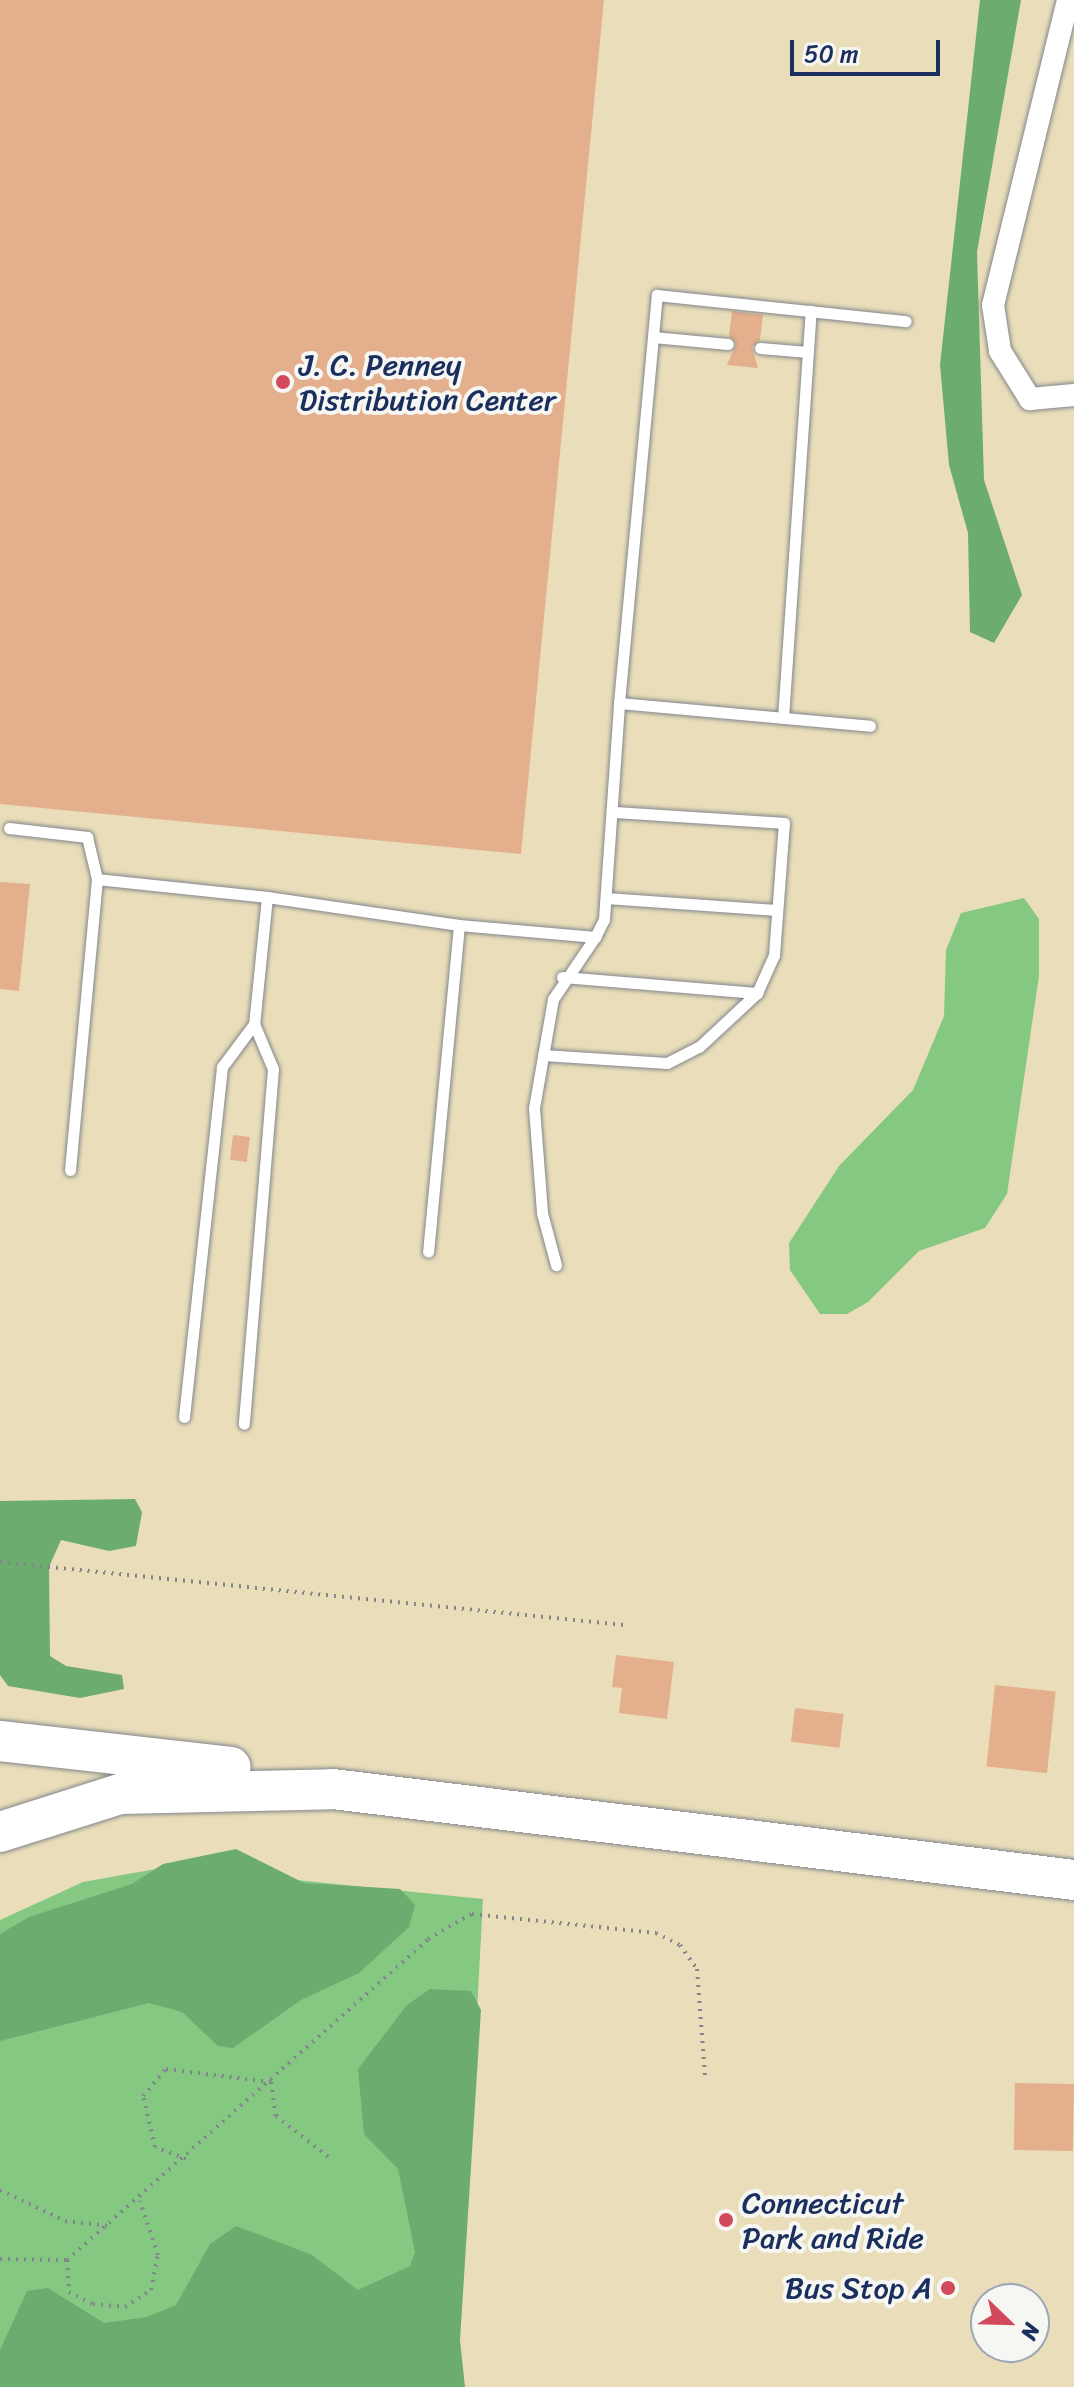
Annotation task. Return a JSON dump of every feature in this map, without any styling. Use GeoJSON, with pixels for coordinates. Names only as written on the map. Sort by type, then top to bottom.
{"type":"FeatureCollection","features":[{"type":"Feature","properties":{"kind":"highway"},"geometry":{"type":"LineString","coordinates":[[0,1741],[219,1764],[333,1789],[1074,1880]]}},
{"type":"Feature","properties":{"kind":"highway"},"geometry":{"type":"LineString","coordinates":[[0,1832],[120,1794],[333,1789]]}},
{"type":"Feature","properties":{"kind":"street"},"geometry":{"type":"LineString","coordinates":[[1068,0],[993,305],[1000,351],[1030,399],[1074,395]]}},
{"type":"Feature","properties":{"kind":"lane"},"geometry":{"type":"LineString","coordinates":[[556,1265],[537,1164],[534,1108],[562,977],[595,937],[606,898],[619,703],[657,295],[906,321]]}},
{"type":"Feature","properties":{"kind":"lane"},"geometry":{"type":"LineString","coordinates":[[783,718],[811,311]]}},
{"type":"Feature","properties":{"kind":"lane"},"geometry":{"type":"LineString","coordinates":[[653,337],[728,344]]}},
{"type":"Feature","properties":{"kind":"lane"},"geometry":{"type":"LineString","coordinates":[[760,348],[808,352]]}},
{"type":"Feature","properties":{"kind":"lane"},"geometry":{"type":"LineString","coordinates":[[619,703],[870,726]]}},
{"type":"Feature","properties":{"kind":"lane"},"geometry":{"type":"LineString","coordinates":[[543,1055],[667,1063],[699,1047],[757,993],[774,955],[784,823],[612,812]]}},
{"type":"Feature","properties":{"kind":"lane"},"geometry":{"type":"LineString","coordinates":[[9,828],[87,837],[97,879],[70,1170]]}},
{"type":"Feature","properties":{"kind":"lane"},"geometry":{"type":"LineString","coordinates":[[97,879],[267,897],[459,925],[595,937]]}},
{"type":"Feature","properties":{"kind":"lane"},"geometry":{"type":"LineString","coordinates":[[244,1424],[273,1069],[254,1024],[267,897]]}},
{"type":"Feature","properties":{"kind":"lane"},"geometry":{"type":"LineString","coordinates":[[606,898],[777,910]]}},
{"type":"Feature","properties":{"kind":"lane"},"geometry":{"type":"LineString","coordinates":[[428,1252],[459,925]]}},
{"type":"Feature","properties":{"kind":"lane"},"geometry":{"type":"LineString","coordinates":[[562,977],[757,993]]}},
{"type":"Feature","properties":{"kind":"lane"},"geometry":{"type":"LineString","coordinates":[[184,1417],[222,1067],[254,1024]]}},
{"type":"Feature","properties":{"kind":"path"},"geometry":{"type":"LineString","coordinates":[[0,1562],[624,1625]]}},
{"type":"Feature","properties":{"kind":"path"},"geometry":{"type":"LineString","coordinates":[[0,2259],[67,2260],[112,2226],[428,1939],[472,1914],[656,1933],[680,1945],[697,1969],[705,2076]]}},
{"type":"Feature","properties":{"kind":"path"},"geometry":{"type":"LineString","coordinates":[[186,2159],[155,2147],[143,2096],[166,2069],[271,2082]]}},
{"type":"Feature","properties":{"kind":"path"},"geometry":{"type":"LineString","coordinates":[[271,2082],[276,2116],[331,2159]]}},
{"type":"Feature","properties":{"kind":"path"},"geometry":{"type":"LineString","coordinates":[[0,2190],[65,2221],[112,2226]]}},
{"type":"Feature","properties":{"kind":"path"},"geometry":{"type":"LineString","coordinates":[[67,2260],[69,2292],[93,2304],[125,2307],[151,2290],[158,2255],[140,2201]]}},
{"type":"Feature","properties":{"kind":"green space"},"geometry":{"type":"Polygon","coordinates":[[[980,0],[1021,0],[977,252],[984,480],[1022,595],[994,643],[970,632],[968,533],[949,465],[940,365],[980,0]]]}},
{"type":"Feature","properties":{"kind":"green space"},"geometry":{"type":"Polygon","coordinates":[[[1024,898],[1039,919],[1039,976],[1007,1194],[985,1228],[919,1251],[868,1302],[847,1314],[820,1314],[790,1270],[789,1243],[839,1166],[913,1090],[944,1016],[946,950],[961,913],[1024,898]]]}},
{"type":"Feature","properties":{"kind":"green space"},"geometry":{"type":"Polygon","coordinates":[[[135,1499],[142,1512],[136,1546],[109,1551],[61,1540],[49,1567],[50,1656],[66,1666],[122,1675],[124,1689],[80,1698],[8,1686],[0,1675],[0,1501],[135,1499]]]}},
{"type":"Feature","properties":{"kind":"green space"},"geometry":{"type":"Polygon","coordinates":[[[236,1849],[304,1883],[400,1889],[415,1905],[409,1927],[359,1973],[301,2000],[233,2048],[218,2046],[182,2012],[149,2003],[0,2041],[0,1934],[29,1917],[132,1884],[163,1864],[236,1849]]]}},
{"type":"Feature","properties":{"kind":"green space"},"geometry":{"type":"Polygon","coordinates":[[[167,1867],[483,1899],[457,2387],[0,2387],[0,1920],[83,1882],[167,1867]]]}},
{"type":"Feature","properties":{"kind":"green space"},"geometry":{"type":"Polygon","coordinates":[[[430,1989],[471,1991],[481,2010],[460,2340],[465,2387],[0,2387],[0,2350],[27,2291],[48,2288],[104,2323],[147,2317],[176,2305],[210,2244],[236,2226],[312,2255],[358,2290],[410,2266],[415,2252],[398,2169],[364,2134],[358,2069],[407,2005],[430,1989]]]}},
{"type":"Feature","properties":{"kind":"building","name":"J. C. Penney Distribution Center"},"geometry":{"type":"Polygon","coordinates":[[[0,0],[604,0],[521,854],[0,804],[0,0]]]}},
{"type":"Feature","properties":{"kind":"building"},"geometry":{"type":"Polygon","coordinates":[[[732,311],[763,315],[760,340],[752,347],[758,368],[727,365],[736,344],[729,336],[732,311]]]}},
{"type":"Feature","properties":{"kind":"building"},"geometry":{"type":"Polygon","coordinates":[[[0,882],[30,884],[19,991],[0,989],[0,882]]]}},
{"type":"Feature","properties":{"kind":"building"},"geometry":{"type":"Polygon","coordinates":[[[233,1135],[250,1137],[247,1162],[230,1160],[233,1135]]]}},
{"type":"Feature","properties":{"kind":"building"},"geometry":{"type":"Polygon","coordinates":[[[616,1655],[674,1662],[667,1719],[619,1713],[622,1688],[612,1687],[616,1655]]]}},
{"type":"Feature","properties":{"kind":"building"},"geometry":{"type":"Polygon","coordinates":[[[995,1685],[1056,1691],[1047,1773],[986,1767],[995,1685]]]}},
{"type":"Feature","properties":{"kind":"building"},"geometry":{"type":"Polygon","coordinates":[[[795,1708],[844,1714],[839,1748],[791,1742],[795,1708]]]}},
{"type":"Feature","properties":{"kind":"building"},"geometry":{"type":"Polygon","coordinates":[[[1015,2083],[1074,2084],[1073,2151],[1014,2150],[1015,2083]]]}},
{"type":"Feature","properties":{"kind":"place","name":"J. C. Penney Distribution Center"},"geometry":{"type":"Point","coordinates":[283,382]}},
{"type":"Feature","properties":{"kind":"place","name":"Connecticut Park and Ride"},"geometry":{"type":"Point","coordinates":[726,2220]}},
{"type":"Feature","properties":{"kind":"place","name":"Bus Stop A"},"geometry":{"type":"Point","coordinates":[948,2288]}}]}
